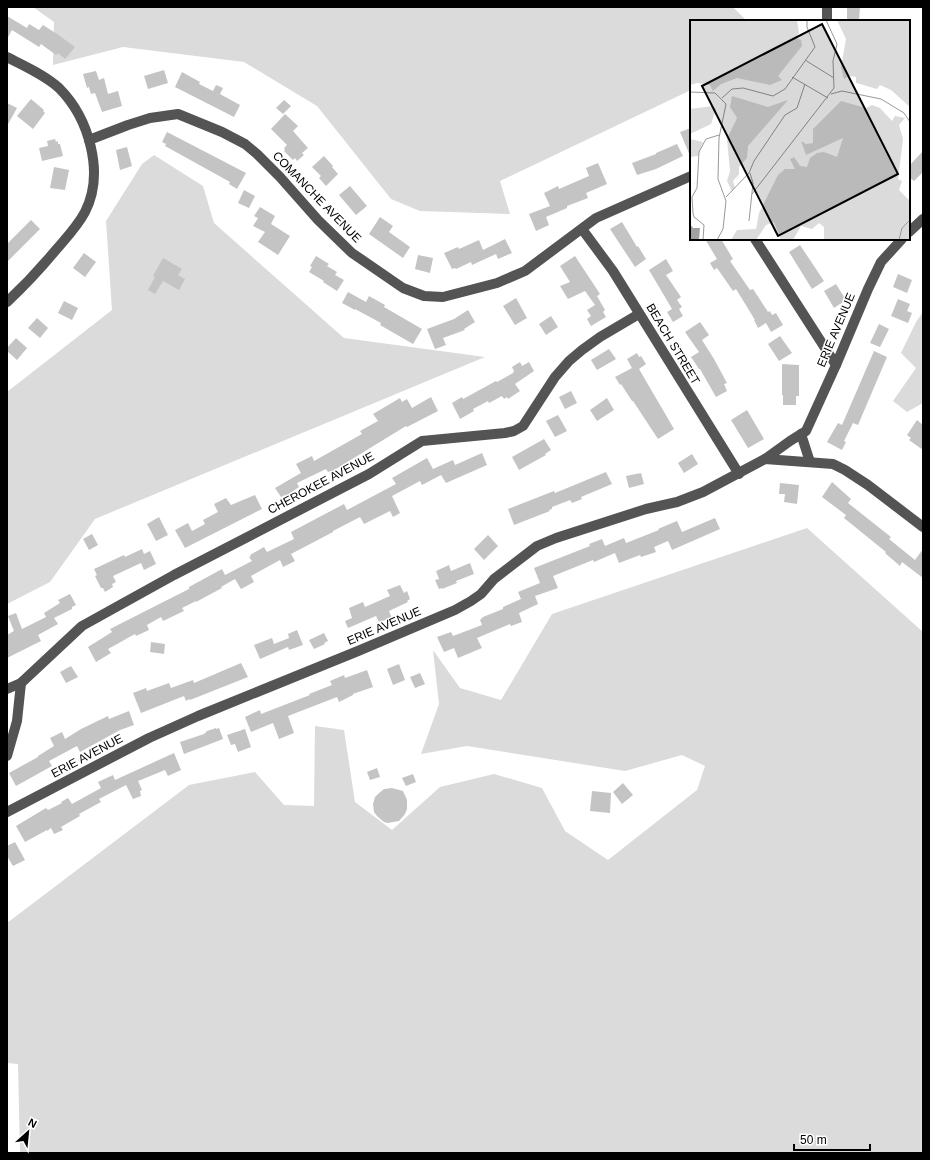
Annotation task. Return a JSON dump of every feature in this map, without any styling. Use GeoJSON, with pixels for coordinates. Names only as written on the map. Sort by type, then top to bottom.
{"type":"FeatureCollection","features":[{"type":"Feature","properties":{"kind":"street"},"geometry":{"type":"LineString","coordinates":[[827,7],[827,20]]}},
{"type":"Feature","properties":{"kind":"street"},"geometry":{"type":"LineString","coordinates":[[7,57],[48,80],[59,89],[71,103],[80,116],[87,131],[94,168],[92,188],[86,211],[75,228],[39,270],[7,302]]}},
{"type":"Feature","properties":{"kind":"street","name":"COMANCHE AVENUE"},"geometry":{"type":"LineString","coordinates":[[89,140],[150,118],[178,114],[222,132],[245,144],[257,154],[280,177],[318,220],[352,253],[403,288],[424,296],[444,297],[497,282],[525,271],[596,218],[690,176]]}},
{"type":"Feature","properties":{"kind":"street"},"geometry":{"type":"LineString","coordinates":[[910,231],[923,219]]}},
{"type":"Feature","properties":{"kind":"street","name":"BEACH STREET"},"geometry":{"type":"LineString","coordinates":[[582,229],[612,271],[739,474]]}},
{"type":"Feature","properties":{"kind":"street"},"geometry":{"type":"LineString","coordinates":[[756,240],[836,365]]}},
{"type":"Feature","properties":{"kind":"street","name":"ERIE AVENUE"},"geometry":{"type":"LineString","coordinates":[[7,812],[149,738],[198,716],[358,652],[455,610],[481,594],[494,579],[537,546],[556,538],[703,492],[765,459],[806,431],[871,282],[882,262],[901,240]]}},
{"type":"Feature","properties":{"kind":"street","name":"CHEROKEE AVENUE"},"geometry":{"type":"LineString","coordinates":[[7,690],[21,683],[82,626],[180,572],[369,474],[422,441],[505,434],[523,426],[555,377],[569,361],[600,337],[639,314]]}},
{"type":"Feature","properties":{"kind":"street"},"geometry":{"type":"LineString","coordinates":[[801,434],[810,462]]}},
{"type":"Feature","properties":{"kind":"street"},"geometry":{"type":"LineString","coordinates":[[765,459],[833,464],[868,485],[923,527]]}},
{"type":"Feature","properties":{"kind":"street"},"geometry":{"type":"LineString","coordinates":[[7,756],[17,721],[21,683]]}},
{"type":"Feature","properties":{"kind":"shaded area"},"geometry":{"type":"Polygon","coordinates":[[[33,7],[733,7],[746,20],[690,20],[690,90],[500,181],[510,214],[420,211],[391,199],[317,106],[244,62],[123,47],[53,65],[54,22],[33,7]]]}},
{"type":"Feature","properties":{"kind":"shaded area"},"geometry":{"type":"Polygon","coordinates":[[[154,155],[203,186],[214,223],[344,338],[485,357],[95,519],[50,582],[7,604],[7,392],[112,310],[106,221],[142,164],[154,155]]]}},
{"type":"Feature","properties":{"kind":"shaded area"},"geometry":{"type":"Polygon","coordinates":[[[923,312],[923,403],[907,412],[893,401],[916,368],[901,353],[916,322],[923,312]]]}},
{"type":"Feature","properties":{"kind":"shaded area"},"geometry":{"type":"Polygon","coordinates":[[[807,528],[923,632],[923,1153],[20,1153],[18,1064],[7,1063],[7,923],[189,785],[255,772],[284,805],[314,806],[315,726],[344,730],[355,802],[392,830],[440,787],[494,774],[542,788],[565,831],[608,860],[697,790],[705,766],[682,755],[625,771],[467,746],[421,754],[439,704],[433,650],[460,688],[501,700],[552,614],[807,528]]]}},
{"type":"Feature","properties":{"kind":"building"},"geometry":{"type":"Polygon","coordinates":[[[847,7],[860,7],[859,20],[847,20],[847,7]]]}},
{"type":"Feature","properties":{"kind":"building"},"geometry":{"type":"Polygon","coordinates":[[[7,16],[27,28],[29,24],[39,30],[43,25],[75,47],[65,59],[58,53],[56,55],[41,44],[39,47],[12,30],[7,39],[7,16]]]}},
{"type":"Feature","properties":{"kind":"building"},"geometry":{"type":"Polygon","coordinates":[[[164,70],[168,83],[148,89],[144,76],[164,70]]]}},
{"type":"Feature","properties":{"kind":"building"},"geometry":{"type":"Polygon","coordinates":[[[96,71],[99,80],[104,78],[108,94],[118,91],[122,106],[102,112],[95,93],[91,94],[89,87],[87,88],[83,74],[96,71]]]}},
{"type":"Feature","properties":{"kind":"building"},"geometry":{"type":"Polygon","coordinates":[[[182,72],[200,82],[199,84],[213,91],[216,85],[223,88],[220,94],[240,105],[234,117],[175,87],[182,72]]]}},
{"type":"Feature","properties":{"kind":"building"},"geometry":{"type":"Polygon","coordinates":[[[31,99],[44,110],[43,111],[45,113],[33,129],[17,116],[31,99]]]}},
{"type":"Feature","properties":{"kind":"building"},"geometry":{"type":"Polygon","coordinates":[[[284,100],[291,106],[283,114],[276,108],[284,100]]]}},
{"type":"Feature","properties":{"kind":"building"},"geometry":{"type":"Polygon","coordinates":[[[7,103],[17,108],[7,126],[7,103]]]}},
{"type":"Feature","properties":{"kind":"building"},"geometry":{"type":"Polygon","coordinates":[[[285,114],[298,126],[293,131],[308,148],[302,153],[304,155],[297,161],[295,158],[293,160],[284,151],[284,148],[287,145],[271,129],[285,114]]]}},
{"type":"Feature","properties":{"kind":"building"},"geometry":{"type":"Polygon","coordinates":[[[690,128],[690,156],[680,132],[690,128]]]}},
{"type":"Feature","properties":{"kind":"building"},"geometry":{"type":"Polygon","coordinates":[[[167,132],[246,173],[237,189],[229,184],[230,182],[165,146],[166,144],[162,142],[167,132]]]}},
{"type":"Feature","properties":{"kind":"building"},"geometry":{"type":"Polygon","coordinates":[[[55,139],[56,142],[58,141],[58,144],[60,144],[63,156],[42,161],[39,148],[48,146],[47,141],[55,139]]]}},
{"type":"Feature","properties":{"kind":"building"},"geometry":{"type":"Polygon","coordinates":[[[677,144],[683,156],[656,169],[637,175],[632,163],[677,144]]]}},
{"type":"Feature","properties":{"kind":"building"},"geometry":{"type":"Polygon","coordinates":[[[127,147],[132,166],[120,170],[116,150],[127,147]]]}},
{"type":"Feature","properties":{"kind":"building"},"geometry":{"type":"Polygon","coordinates":[[[923,151],[923,172],[914,181],[910,178],[910,165],[923,151]]]}},
{"type":"Feature","properties":{"kind":"building"},"geometry":{"type":"Polygon","coordinates":[[[324,156],[338,174],[326,186],[319,178],[321,176],[312,167],[324,156]]]}},
{"type":"Feature","properties":{"kind":"building"},"geometry":{"type":"Polygon","coordinates":[[[598,163],[607,184],[586,193],[588,198],[567,206],[567,208],[546,217],[549,225],[536,231],[529,214],[550,206],[544,193],[558,186],[559,189],[589,176],[586,168],[598,163]]]}},
{"type":"Feature","properties":{"kind":"building"},"geometry":{"type":"Polygon","coordinates":[[[54,167],[69,170],[65,190],[50,188],[54,167]]]}},
{"type":"Feature","properties":{"kind":"building"},"geometry":{"type":"Polygon","coordinates":[[[350,186],[367,206],[356,215],[339,195],[350,186]]]}},
{"type":"Feature","properties":{"kind":"building"},"geometry":{"type":"Polygon","coordinates":[[[244,190],[255,196],[249,208],[238,203],[244,190]]]}},
{"type":"Feature","properties":{"kind":"building"},"geometry":{"type":"Polygon","coordinates":[[[260,207],[275,216],[271,224],[290,236],[278,255],[258,242],[265,232],[253,226],[258,218],[254,216],[260,207]]]}},
{"type":"Feature","properties":{"kind":"building"},"geometry":{"type":"Polygon","coordinates":[[[380,217],[393,226],[389,232],[410,247],[403,258],[369,234],[380,217]]]}},
{"type":"Feature","properties":{"kind":"building"},"geometry":{"type":"Polygon","coordinates":[[[31,220],[40,229],[7,262],[7,244],[31,220]]]}},
{"type":"Feature","properties":{"kind":"building"},"geometry":{"type":"Polygon","coordinates":[[[622,222],[646,259],[635,267],[610,229],[622,222]]]}},
{"type":"Feature","properties":{"kind":"building"},"geometry":{"type":"Polygon","coordinates":[[[505,239],[512,253],[498,259],[496,254],[472,265],[471,262],[456,269],[452,269],[444,253],[458,247],[459,249],[479,240],[483,250],[505,239]]]}},
{"type":"Feature","properties":{"kind":"building"},"geometry":{"type":"Polygon","coordinates":[[[706,240],[722,240],[733,259],[730,261],[750,290],[753,289],[768,312],[770,311],[772,315],[776,313],[783,325],[771,332],[766,323],[758,328],[755,320],[736,289],[733,291],[717,268],[714,270],[710,263],[717,259],[706,240]]]}},
{"type":"Feature","properties":{"kind":"building"},"geometry":{"type":"Polygon","coordinates":[[[800,245],[824,281],[812,289],[789,252],[800,245]]]}},
{"type":"Feature","properties":{"kind":"building"},"geometry":{"type":"Polygon","coordinates":[[[84,253],[96,262],[85,277],[73,268],[84,253]]]}},
{"type":"Feature","properties":{"kind":"building"},"geometry":{"type":"Polygon","coordinates":[[[418,255],[433,258],[430,273],[415,269],[418,255]]]}},
{"type":"Feature","properties":{"kind":"building"},"geometry":{"type":"Polygon","coordinates":[[[316,256],[329,264],[327,266],[337,272],[335,275],[344,280],[337,291],[309,272],[312,267],[310,266],[316,256]]]}},
{"type":"Feature","properties":{"kind":"building"},"geometry":{"type":"Polygon","coordinates":[[[575,256],[600,294],[597,296],[605,310],[603,312],[606,317],[591,326],[587,319],[591,316],[587,310],[595,305],[585,291],[568,299],[560,286],[570,282],[560,266],[575,256]]]}},
{"type":"Feature","properties":{"kind":"building"},"geometry":{"type":"Polygon","coordinates":[[[163,258],[182,269],[178,275],[185,279],[179,290],[163,281],[155,294],[148,290],[155,277],[153,276],[163,258]]]}},
{"type":"Feature","properties":{"kind":"building"},"geometry":{"type":"Polygon","coordinates":[[[666,259],[673,271],[666,275],[681,297],[677,300],[682,307],[679,309],[683,316],[673,322],[667,312],[672,309],[649,270],[666,259]]]}},
{"type":"Feature","properties":{"kind":"building"},"geometry":{"type":"Polygon","coordinates":[[[898,274],[912,280],[907,293],[893,287],[898,274]]]}},
{"type":"Feature","properties":{"kind":"building"},"geometry":{"type":"Polygon","coordinates":[[[836,284],[846,300],[834,308],[824,291],[836,284]]]}},
{"type":"Feature","properties":{"kind":"building"},"geometry":{"type":"Polygon","coordinates":[[[348,292],[366,302],[369,296],[385,305],[384,307],[422,329],[413,344],[380,325],[381,323],[342,303],[348,292]]]}},
{"type":"Feature","properties":{"kind":"building"},"geometry":{"type":"Polygon","coordinates":[[[516,298],[527,318],[515,325],[503,306],[516,298]]]}},
{"type":"Feature","properties":{"kind":"building"},"geometry":{"type":"Polygon","coordinates":[[[898,299],[910,304],[907,311],[912,313],[908,323],[891,316],[898,299]]]}},
{"type":"Feature","properties":{"kind":"building"},"geometry":{"type":"Polygon","coordinates":[[[64,301],[78,308],[72,320],[58,313],[64,301]]]}},
{"type":"Feature","properties":{"kind":"building"},"geometry":{"type":"Polygon","coordinates":[[[468,310],[475,322],[464,329],[465,330],[443,338],[446,345],[435,349],[427,329],[454,319],[468,310]]]}},
{"type":"Feature","properties":{"kind":"building"},"geometry":{"type":"Polygon","coordinates":[[[551,316],[558,327],[546,335],[539,324],[551,316]]]}},
{"type":"Feature","properties":{"kind":"building"},"geometry":{"type":"Polygon","coordinates":[[[37,318],[48,328],[40,338],[28,328],[37,318]]]}},
{"type":"Feature","properties":{"kind":"building"},"geometry":{"type":"Polygon","coordinates":[[[700,322],[709,335],[702,340],[727,383],[724,384],[727,391],[716,397],[700,369],[691,357],[699,352],[685,332],[700,322]]]}},
{"type":"Feature","properties":{"kind":"building"},"geometry":{"type":"Polygon","coordinates":[[[879,324],[889,329],[880,347],[870,343],[879,324]]]}},
{"type":"Feature","properties":{"kind":"building"},"geometry":{"type":"Polygon","coordinates":[[[780,336],[792,353],[779,361],[768,344],[780,336]]]}},
{"type":"Feature","properties":{"kind":"building"},"geometry":{"type":"Polygon","coordinates":[[[16,338],[27,348],[17,360],[7,351],[7,348],[16,338]]]}},
{"type":"Feature","properties":{"kind":"building"},"geometry":{"type":"Polygon","coordinates":[[[609,349],[616,359],[597,370],[591,360],[609,349]]]}},
{"type":"Feature","properties":{"kind":"building"},"geometry":{"type":"Polygon","coordinates":[[[874,351],[887,357],[858,425],[853,423],[844,441],[846,442],[842,450],[827,442],[838,423],[842,425],[874,351]]]}},
{"type":"Feature","properties":{"kind":"building"},"geometry":{"type":"Polygon","coordinates":[[[637,353],[646,364],[639,369],[674,429],[658,439],[615,377],[632,368],[627,359],[637,353]]]}},
{"type":"Feature","properties":{"kind":"building"},"geometry":{"type":"Polygon","coordinates":[[[520,362],[522,366],[529,362],[534,371],[515,384],[520,391],[508,399],[507,397],[504,399],[502,396],[489,403],[488,401],[473,409],[474,411],[460,419],[452,403],[462,397],[463,399],[513,373],[514,371],[512,367],[520,362]]]}},
{"type":"Feature","properties":{"kind":"building"},"geometry":{"type":"Polygon","coordinates":[[[782,364],[799,365],[799,396],[796,396],[796,405],[783,405],[782,364]]]}},
{"type":"Feature","properties":{"kind":"building"},"geometry":{"type":"Polygon","coordinates":[[[571,391],[577,403],[565,409],[559,397],[571,391]]]}},
{"type":"Feature","properties":{"kind":"building"},"geometry":{"type":"Polygon","coordinates":[[[431,397],[438,411],[407,427],[406,426],[331,472],[328,472],[326,469],[297,483],[299,487],[286,496],[281,497],[275,488],[301,473],[296,464],[312,456],[314,461],[362,434],[360,431],[378,421],[373,414],[400,398],[402,402],[407,399],[412,408],[431,397]]]}},
{"type":"Feature","properties":{"kind":"building"},"geometry":{"type":"Polygon","coordinates":[[[607,398],[614,410],[597,421],[590,410],[607,398]]]}},
{"type":"Feature","properties":{"kind":"building"},"geometry":{"type":"Polygon","coordinates":[[[747,410],[764,439],[748,448],[731,420],[747,410]]]}},
{"type":"Feature","properties":{"kind":"building"},"geometry":{"type":"Polygon","coordinates":[[[558,415],[567,431],[555,437],[546,421],[558,415]]]}},
{"type":"Feature","properties":{"kind":"building"},"geometry":{"type":"Polygon","coordinates":[[[917,420],[923,425],[923,450],[909,440],[911,438],[907,435],[917,420]]]}},
{"type":"Feature","properties":{"kind":"building"},"geometry":{"type":"Polygon","coordinates":[[[544,439],[551,450],[545,454],[546,455],[519,470],[512,457],[544,439]]]}},
{"type":"Feature","properties":{"kind":"building"},"geometry":{"type":"Polygon","coordinates":[[[482,453],[487,465],[446,483],[441,475],[422,485],[420,481],[392,496],[400,513],[393,517],[390,511],[364,524],[360,517],[291,554],[295,561],[283,567],[280,560],[251,576],[254,582],[241,589],[235,579],[221,587],[222,588],[182,608],[184,611],[163,621],[161,617],[147,625],[149,630],[136,636],[135,634],[108,649],[111,653],[96,662],[88,647],[112,632],[110,629],[189,589],[189,587],[222,569],[225,575],[252,561],[249,557],[251,556],[250,555],[264,547],[267,552],[294,539],[291,532],[344,504],[347,510],[396,484],[392,478],[427,458],[433,469],[453,460],[455,465],[482,453]]]}},
{"type":"Feature","properties":{"kind":"building"},"geometry":{"type":"Polygon","coordinates":[[[692,454],[698,464],[684,473],[678,463],[692,454]]]}},
{"type":"Feature","properties":{"kind":"building"},"geometry":{"type":"Polygon","coordinates":[[[606,472],[612,484],[581,497],[582,499],[572,503],[570,500],[552,507],[552,509],[549,510],[550,511],[514,525],[508,509],[554,491],[555,493],[606,472]]]}},
{"type":"Feature","properties":{"kind":"building"},"geometry":{"type":"Polygon","coordinates":[[[641,473],[644,484],[629,488],[626,476],[641,473]]]}},
{"type":"Feature","properties":{"kind":"building"},"geometry":{"type":"Polygon","coordinates":[[[832,482],[851,499],[848,503],[891,537],[889,539],[915,560],[923,549],[923,578],[902,562],[900,566],[885,553],[886,552],[844,518],[846,515],[822,497],[832,482]]]}},
{"type":"Feature","properties":{"kind":"building"},"geometry":{"type":"Polygon","coordinates":[[[780,483],[799,485],[797,504],[784,502],[785,494],[779,494],[780,483]]]}},
{"type":"Feature","properties":{"kind":"building"},"geometry":{"type":"Polygon","coordinates":[[[255,495],[262,509],[185,548],[175,530],[188,523],[192,531],[205,524],[203,520],[218,512],[214,504],[226,498],[231,505],[255,495]]]}},
{"type":"Feature","properties":{"kind":"building"},"geometry":{"type":"Polygon","coordinates":[[[159,517],[168,535],[156,541],[147,524],[159,517]]]}},
{"type":"Feature","properties":{"kind":"building"},"geometry":{"type":"Polygon","coordinates":[[[715,518],[720,529],[672,550],[668,541],[654,547],[656,552],[641,557],[640,555],[619,563],[615,553],[553,576],[558,588],[535,596],[538,604],[519,613],[522,622],[511,626],[510,624],[477,638],[482,648],[458,658],[454,648],[444,652],[437,637],[451,632],[453,636],[482,625],[480,620],[483,617],[503,609],[503,607],[521,599],[518,592],[540,583],[534,568],[590,546],[589,544],[602,539],[605,546],[624,538],[626,543],[677,521],[682,532],[715,518]]]}},
{"type":"Feature","properties":{"kind":"building"},"geometry":{"type":"Polygon","coordinates":[[[92,534],[98,545],[89,550],[83,539],[92,534]]]}},
{"type":"Feature","properties":{"kind":"building"},"geometry":{"type":"Polygon","coordinates":[[[488,535],[498,546],[484,560],[474,549],[488,535]]]}},
{"type":"Feature","properties":{"kind":"building"},"geometry":{"type":"Polygon","coordinates":[[[142,549],[144,554],[150,551],[156,564],[144,570],[141,563],[113,576],[116,582],[112,584],[113,587],[105,592],[103,588],[101,588],[95,576],[97,575],[94,569],[124,555],[125,557],[142,549]]]}},
{"type":"Feature","properties":{"kind":"building"},"geometry":{"type":"Polygon","coordinates":[[[470,563],[474,574],[456,581],[457,583],[439,589],[435,580],[439,579],[436,571],[449,565],[451,571],[470,563]]]}},
{"type":"Feature","properties":{"kind":"building"},"geometry":{"type":"Polygon","coordinates":[[[400,585],[404,593],[407,591],[410,599],[407,601],[408,602],[389,611],[392,618],[379,622],[376,616],[348,628],[345,621],[352,618],[349,608],[363,602],[365,607],[390,596],[387,590],[400,585]]]}},
{"type":"Feature","properties":{"kind":"building"},"geometry":{"type":"Polygon","coordinates":[[[70,594],[76,605],[72,607],[72,609],[54,618],[58,624],[38,635],[41,641],[7,658],[7,635],[14,631],[8,616],[16,613],[22,629],[46,617],[44,613],[60,603],[58,600],[70,594]]]}},
{"type":"Feature","properties":{"kind":"building"},"geometry":{"type":"Polygon","coordinates":[[[297,630],[303,645],[289,650],[288,647],[260,659],[254,645],[272,638],[274,644],[289,638],[288,634],[297,630]]]}},
{"type":"Feature","properties":{"kind":"building"},"geometry":{"type":"Polygon","coordinates":[[[324,633],[328,641],[314,649],[309,640],[324,633]]]}},
{"type":"Feature","properties":{"kind":"building"},"geometry":{"type":"Polygon","coordinates":[[[151,642],[165,644],[164,654],[150,652],[151,642]]]}},
{"type":"Feature","properties":{"kind":"building"},"geometry":{"type":"Polygon","coordinates":[[[241,663],[248,677],[190,700],[189,699],[186,701],[184,696],[141,713],[133,693],[146,688],[147,691],[169,683],[171,688],[193,680],[194,683],[241,663]]]}},
{"type":"Feature","properties":{"kind":"building"},"geometry":{"type":"Polygon","coordinates":[[[399,664],[405,680],[393,685],[387,669],[399,664]]]}},
{"type":"Feature","properties":{"kind":"building"},"geometry":{"type":"Polygon","coordinates":[[[71,666],[78,677],[66,683],[60,672],[71,666]]]}},
{"type":"Feature","properties":{"kind":"building"},"geometry":{"type":"Polygon","coordinates":[[[367,670],[373,687],[353,694],[339,702],[337,697],[288,716],[294,733],[279,739],[273,723],[251,732],[245,717],[260,710],[261,714],[310,695],[309,694],[332,685],[330,681],[344,675],[345,678],[367,670]]]}},
{"type":"Feature","properties":{"kind":"building"},"geometry":{"type":"Polygon","coordinates":[[[420,673],[425,684],[415,688],[410,677],[420,673]]]}},
{"type":"Feature","properties":{"kind":"building"},"geometry":{"type":"Polygon","coordinates":[[[129,711],[134,725],[120,730],[80,752],[77,746],[49,761],[52,766],[16,786],[9,773],[38,757],[54,746],[50,738],[62,732],[65,739],[81,729],[108,716],[109,719],[129,711]]]}},
{"type":"Feature","properties":{"kind":"building"},"geometry":{"type":"Polygon","coordinates":[[[219,728],[223,739],[184,754],[180,742],[204,734],[207,731],[219,728]]]}},
{"type":"Feature","properties":{"kind":"building"},"geometry":{"type":"Polygon","coordinates":[[[245,729],[251,747],[238,752],[235,744],[231,745],[227,735],[245,729]]]}},
{"type":"Feature","properties":{"kind":"building"},"geometry":{"type":"Polygon","coordinates":[[[174,753],[181,770],[168,776],[165,770],[138,781],[142,790],[140,791],[141,796],[133,799],[126,785],[99,799],[101,802],[79,814],[80,816],[61,827],[63,830],[54,834],[51,828],[25,842],[16,826],[46,808],[48,810],[62,803],[61,802],[68,798],[72,804],[101,788],[98,782],[113,775],[115,780],[174,753]]]}},
{"type":"Feature","properties":{"kind":"building"},"geometry":{"type":"Polygon","coordinates":[[[377,768],[380,777],[370,780],[367,772],[377,768]]]}},
{"type":"Feature","properties":{"kind":"building"},"geometry":{"type":"Polygon","coordinates":[[[413,774],[416,782],[406,786],[402,778],[413,774]]]}},
{"type":"Feature","properties":{"kind":"building"},"geometry":{"type":"Polygon","coordinates":[[[623,783],[633,795],[622,804],[613,792],[623,783]]]}},
{"type":"Feature","properties":{"kind":"building"},"geometry":{"type":"Polygon","coordinates":[[[392,788],[403,791],[407,800],[407,809],[399,821],[388,823],[384,822],[377,816],[374,812],[373,804],[375,797],[378,794],[384,789],[392,788]]]}},
{"type":"Feature","properties":{"kind":"building"},"geometry":{"type":"Polygon","coordinates":[[[592,791],[611,793],[610,813],[590,811],[592,791]]]}},
{"type":"Feature","properties":{"kind":"building"},"geometry":{"type":"Polygon","coordinates":[[[15,842],[25,860],[13,866],[7,856],[7,846],[15,842]]]}}]}
